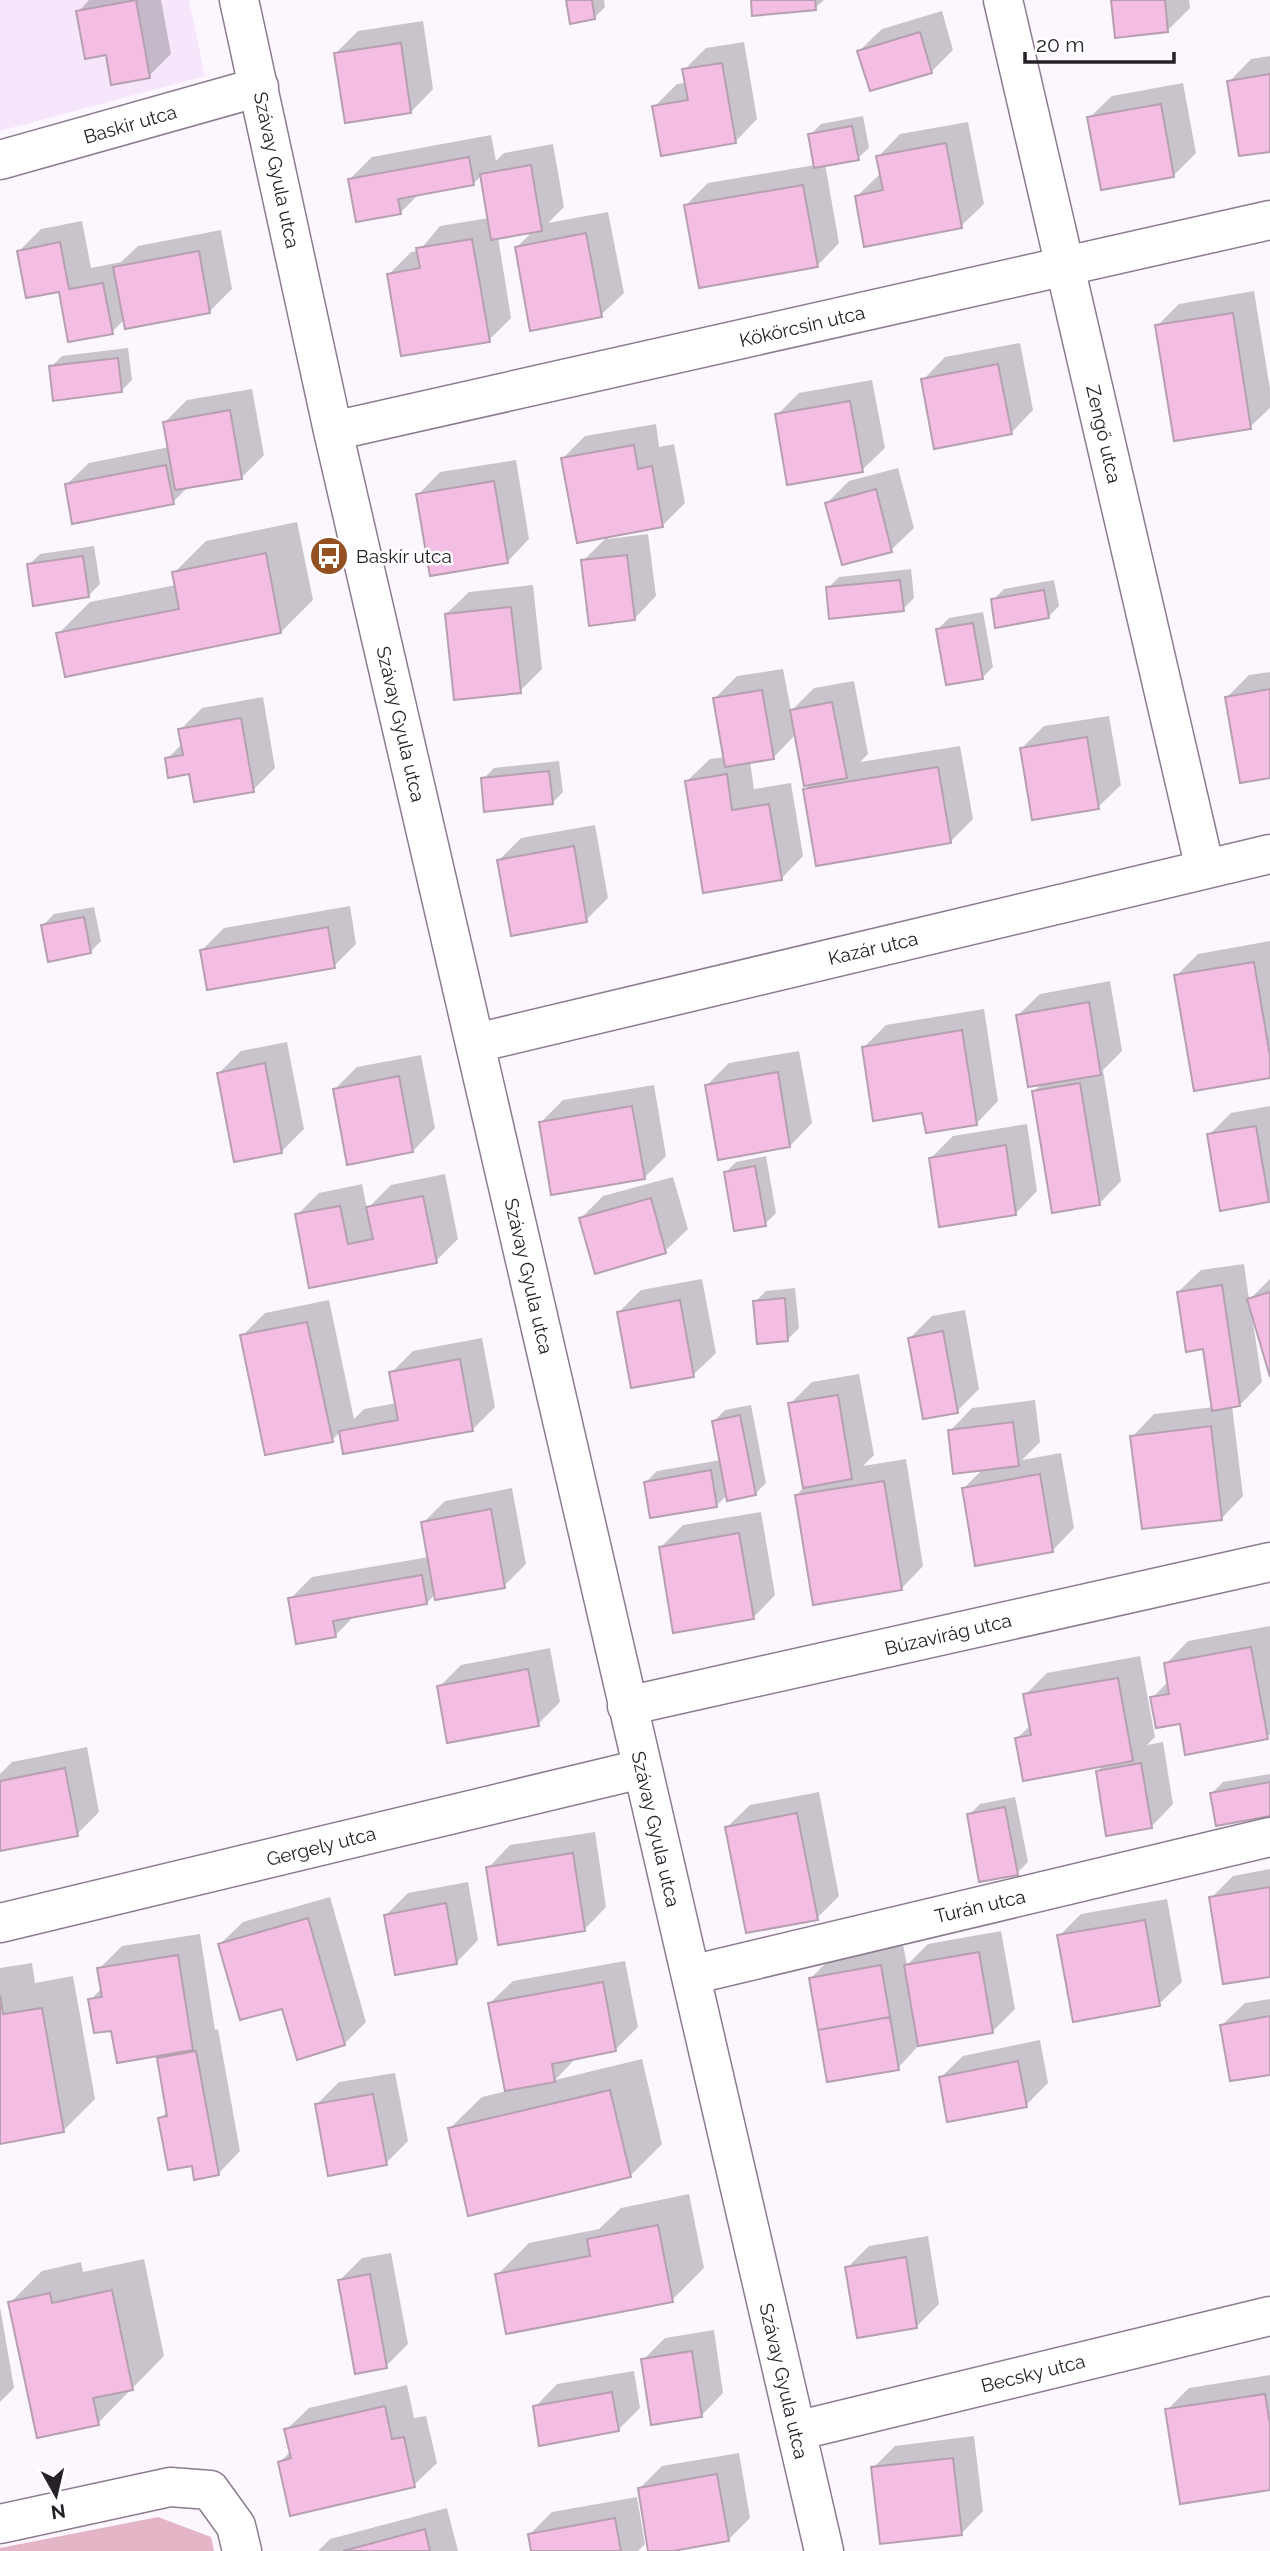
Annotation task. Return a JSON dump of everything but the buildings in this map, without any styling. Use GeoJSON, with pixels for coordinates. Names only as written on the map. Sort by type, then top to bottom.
{"type":"FeatureCollection","features":[{"type":"Feature","properties":{"kind":"street","name":"Szávay Gyula utca"},"geometry":{"type":"LineString","coordinates":[[239,0],[333,431],[824,2551]]}},
{"type":"Feature","properties":{"kind":"street","name":"Zengő utca"},"geometry":{"type":"LineString","coordinates":[[1003,0],[1205,869]]}},
{"type":"Feature","properties":{"kind":"street","name":"Baskir utca"},"geometry":{"type":"LineString","coordinates":[[0,160],[259,87]]}},
{"type":"Feature","properties":{"kind":"street","name":"Kökörcsin utca"},"geometry":{"type":"LineString","coordinates":[[333,431],[1270,220]]}},
{"type":"Feature","properties":{"kind":"street","name":"Kazár utca"},"geometry":{"type":"LineString","coordinates":[[476,1043],[1270,853]]}},
{"type":"Feature","properties":{"kind":"street","name":"Búzavirág utca"},"geometry":{"type":"LineString","coordinates":[[627,1706],[1270,1562]]}},
{"type":"Feature","properties":{"kind":"street","name":"Gergely utca"},"geometry":{"type":"LineString","coordinates":[[0,1923],[641,1769]]}},
{"type":"Feature","properties":{"kind":"street","name":"Turán utca"},"geometry":{"type":"LineString","coordinates":[[691,1975],[1270,1837]]}},
{"type":"Feature","properties":{"kind":"street","name":"Becsky utca"},"geometry":{"type":"LineString","coordinates":[[796,2431],[1270,2316]]}},
{"type":"Feature","properties":{"kind":"street"},"geometry":{"type":"LineString","coordinates":[[0,2524],[170,2487],[210,2490],[236,2526],[242,2551]]}},
{"type":"Feature","properties":{"kind":"shaded area"},"geometry":{"type":"Polygon","coordinates":[[[0,0],[189,0],[205,76],[0,131],[0,0]]]}},
{"type":"Feature","properties":{"kind":"shaded area"},"geometry":{"type":"Polygon","coordinates":[[[158,2517],[211,2537],[214,2551],[0,2551],[0,2548],[158,2517]]]}},
{"type":"Feature","properties":{"kind":"place","name":"Baskír utca"},"geometry":{"type":"Point","coordinates":[329,556]}}]}
